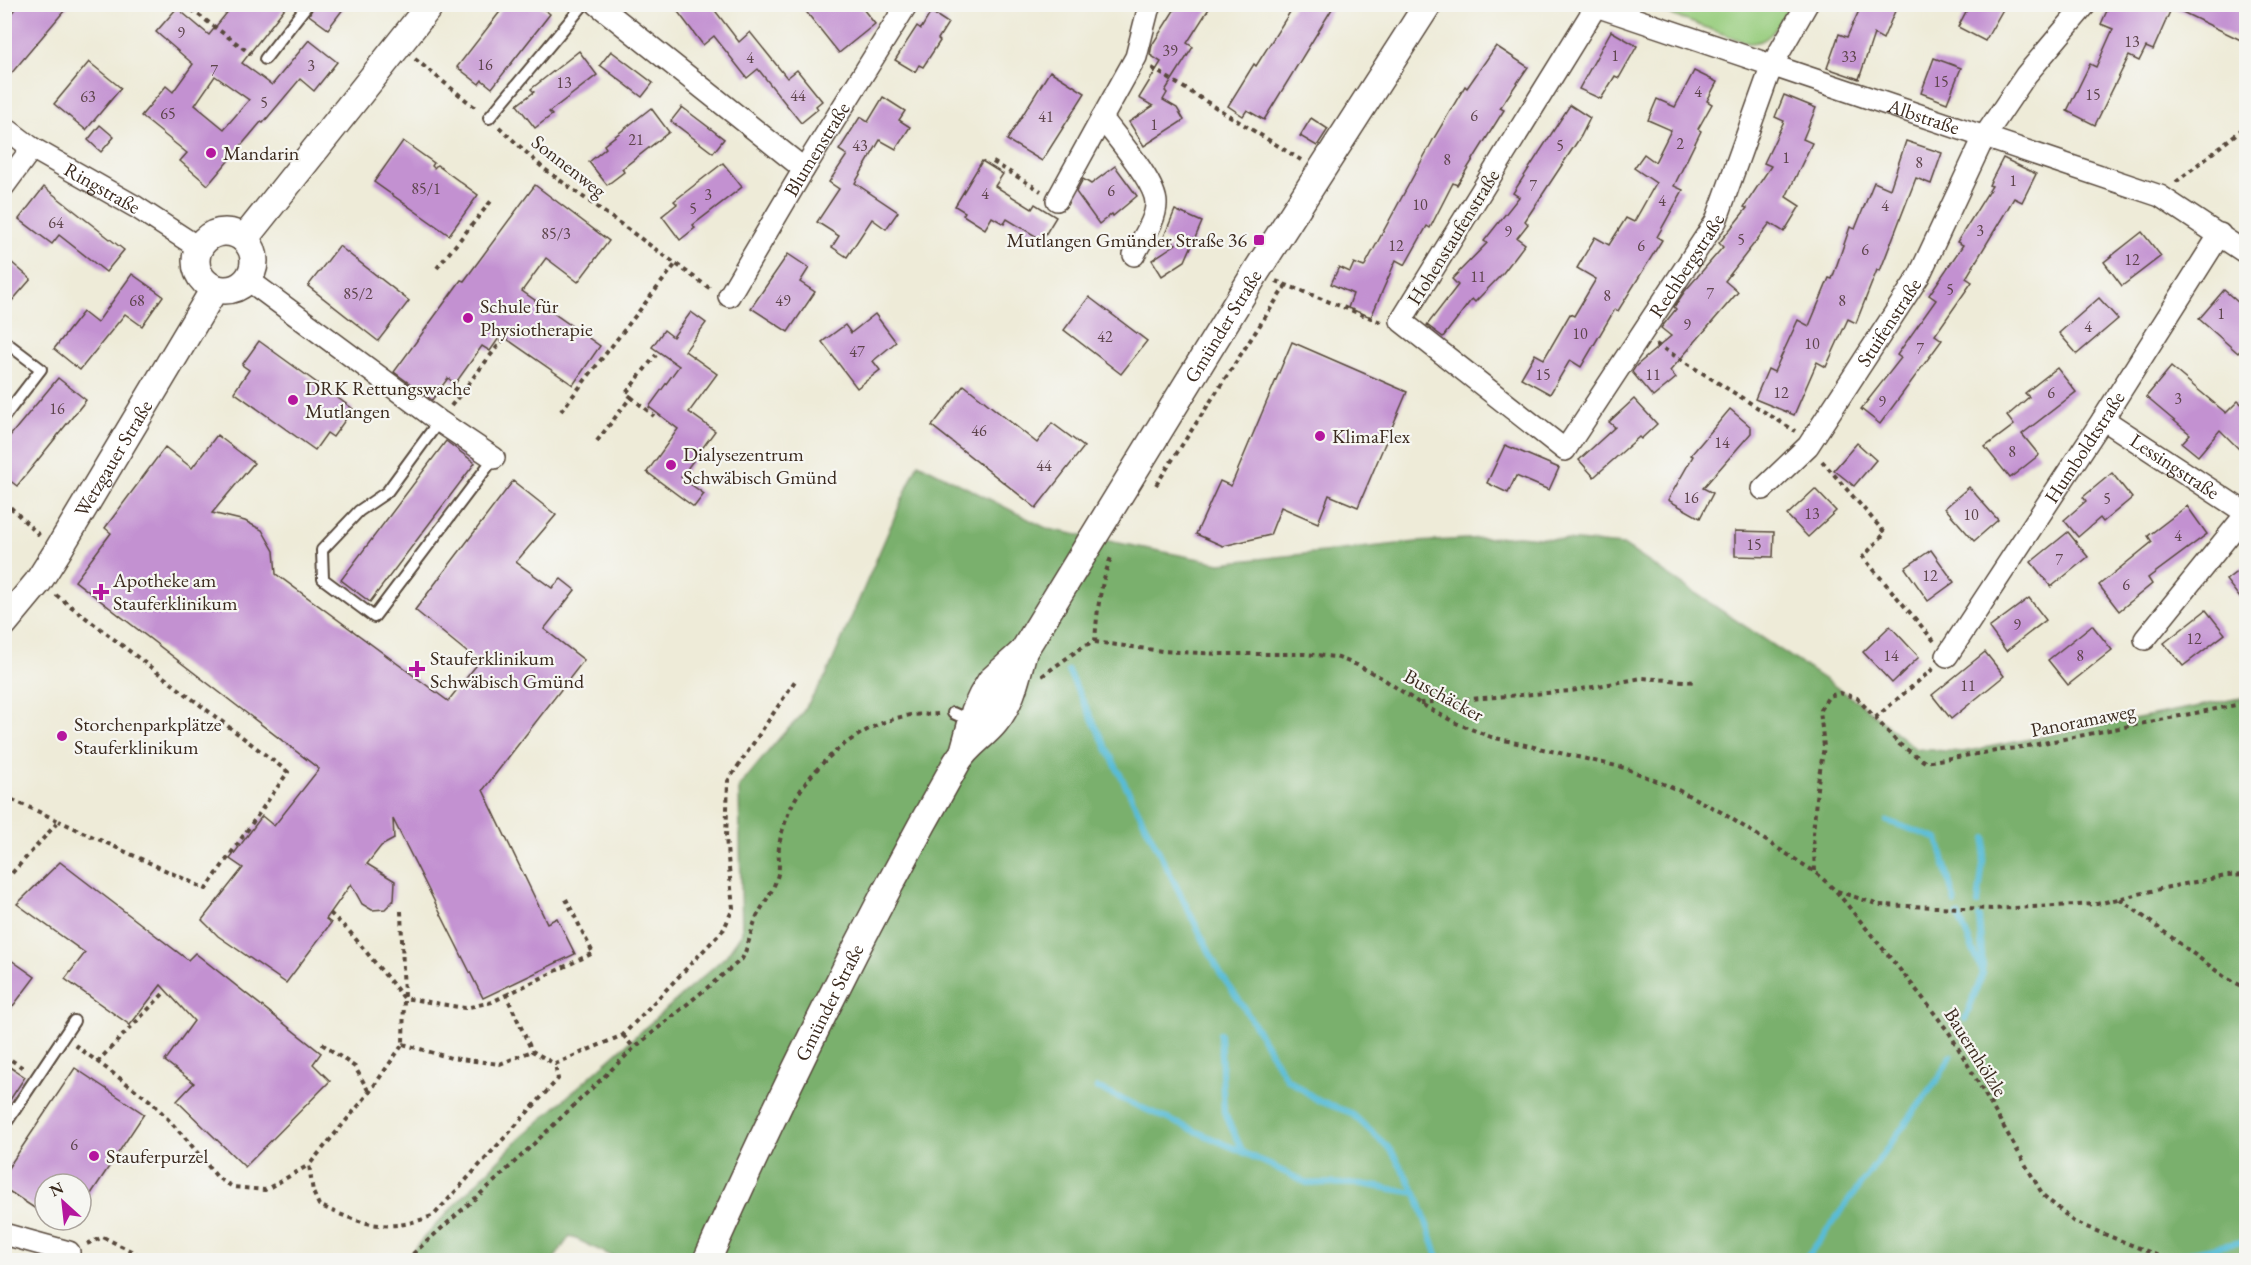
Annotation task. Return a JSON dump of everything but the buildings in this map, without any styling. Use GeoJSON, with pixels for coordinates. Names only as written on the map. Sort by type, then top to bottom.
{"type":"FeatureCollection","features":[{"type":"Feature","properties":{"kind":"street"},"geometry":{"type":"LineString","coordinates":[[597,4],[804,170]]}},
{"type":"Feature","properties":{"kind":"street","name":"Blumenstraße"},"geometry":{"type":"LineString","coordinates":[[729,296],[907,4]]}},
{"type":"Feature","properties":{"kind":"street","name":"Gmünder Straße"},"geometry":{"type":"LineString","coordinates":[[708,1260],[824,1008],[916,833],[964,751],[970,722],[982,696],[992,681],[1012,684],[1023,652],[1126,481],[1428,4]]}},
{"type":"Feature","properties":{"kind":"street","name":"Rechbergstraße"},"geometry":{"type":"LineString","coordinates":[[1565,450],[1716,221],[1772,65],[1807,4]]}},
{"type":"Feature","properties":{"kind":"street","name":"Stuifenstraße"},"geometry":{"type":"LineString","coordinates":[[1763,489],[1808,446],[1918,276],[1984,137],[2026,75],[2086,4]]}},
{"type":"Feature","properties":{"kind":"street"},"geometry":{"type":"LineString","coordinates":[[244,238],[398,46],[428,5]]}},
{"type":"Feature","properties":{"kind":"street"},"geometry":{"type":"LineString","coordinates":[[1057,200],[1137,57],[1146,6]]}},
{"type":"Feature","properties":{"kind":"street","name":"Albstraße"},"geometry":{"type":"LineString","coordinates":[[1604,7],[2160,196],[2247,253]]}},
{"type":"Feature","properties":{"kind":"street","name":"Hohenstaufenstraße"},"geometry":{"type":"LineString","coordinates":[[1565,450],[1401,321],[1604,7]]}},
{"type":"Feature","properties":{"kind":"street"},"geometry":{"type":"LineString","coordinates":[[1102,118],[1153,189],[1156,204],[1153,218],[1134,255]]}},
{"type":"Feature","properties":{"kind":"street","name":"Ringstraße"},"geometry":{"type":"LineString","coordinates":[[4,127],[32,148],[136,207],[199,248]]}},
{"type":"Feature","properties":{"kind":"street"},"geometry":{"type":"LineString","coordinates":[[4,186],[32,148]]}},
{"type":"Feature","properties":{"kind":"street"},"geometry":{"type":"LineString","coordinates":[[219,232],[236,234],[244,238],[253,254],[254,263],[247,279],[232,289],[215,288],[200,275],[196,257],[199,248],[211,235],[219,232]]}},
{"type":"Feature","properties":{"kind":"street","name":"Humboldtstraße"},"geometry":{"type":"LineString","coordinates":[[1947,656],[2220,234]]}},
{"type":"Feature","properties":{"kind":"street"},"geometry":{"type":"LineString","coordinates":[[247,279],[439,421],[494,458]]}},
{"type":"Feature","properties":{"kind":"street","name":"Wetzgauer Straße"},"geometry":{"type":"LineString","coordinates":[[4,623],[38,582],[57,552],[215,288]]}},
{"type":"Feature","properties":{"kind":"street","name":"Lessingstraße"},"geometry":{"type":"LineString","coordinates":[[2103,418],[2247,514],[2145,639]]}},
{"type":"Feature","properties":{"kind":"street"},"geometry":{"type":"LineString","coordinates":[[4,1234],[69,1252]]}},
{"type":"Feature","properties":{"kind":"lane"},"geometry":{"type":"LineString","coordinates":[[265,59],[308,4]]}},
{"type":"Feature","properties":{"kind":"lane"},"geometry":{"type":"LineString","coordinates":[[489,118],[584,4]]}},
{"type":"Feature","properties":{"kind":"lane"},"geometry":{"type":"LineString","coordinates":[[4,341],[41,369],[4,417]]}},
{"type":"Feature","properties":{"kind":"lane"},"geometry":{"type":"LineString","coordinates":[[439,421],[387,492],[359,511],[322,550],[323,579],[374,617],[494,458]]}},
{"type":"Feature","properties":{"kind":"lane"},"geometry":{"type":"LineString","coordinates":[[4,1126],[74,1021]]}},
{"type":"Feature","properties":{"kind":"path"},"geometry":{"type":"LineString","coordinates":[[184,4],[258,58],[265,59]]}},
{"type":"Feature","properties":{"kind":"path","name":"Sonnenweg"},"geometry":{"type":"LineString","coordinates":[[398,46],[489,118],[543,168],[718,294],[729,296]]}},
{"type":"Feature","properties":{"kind":"path"},"geometry":{"type":"LineString","coordinates":[[1151,67],[1320,172]]}},
{"type":"Feature","properties":{"kind":"path"},"geometry":{"type":"LineString","coordinates":[[2160,196],[2247,126]]}},
{"type":"Feature","properties":{"kind":"path"},"geometry":{"type":"LineString","coordinates":[[993,162],[1057,200]]}},
{"type":"Feature","properties":{"kind":"path"},"geometry":{"type":"LineString","coordinates":[[437,268],[492,200]]}},
{"type":"Feature","properties":{"kind":"path"},"geometry":{"type":"LineString","coordinates":[[561,411],[676,265]]}},
{"type":"Feature","properties":{"kind":"path"},"geometry":{"type":"LineString","coordinates":[[1154,488],[1284,284],[1389,325],[1401,321]]}},
{"type":"Feature","properties":{"kind":"path"},"geometry":{"type":"LineString","coordinates":[[439,421],[508,333]]}},
{"type":"Feature","properties":{"kind":"path"},"geometry":{"type":"LineString","coordinates":[[1641,334],[1796,432],[1885,533],[1863,557],[1947,656],[1875,718],[1857,698],[1840,693],[1829,696],[1820,711],[1824,747],[1817,788],[1813,834],[1815,872]]}},
{"type":"Feature","properties":{"kind":"path"},"geometry":{"type":"LineString","coordinates":[[654,416],[626,393],[656,355]]}},
{"type":"Feature","properties":{"kind":"path"},"geometry":{"type":"LineString","coordinates":[[597,441],[631,397]]}},
{"type":"Feature","properties":{"kind":"path"},"geometry":{"type":"LineString","coordinates":[[4,501],[57,552]]}},
{"type":"Feature","properties":{"kind":"path"},"geometry":{"type":"LineString","coordinates":[[1012,684],[1044,673],[1085,645],[1095,642],[1098,600],[1105,572],[1114,550]]}},
{"type":"Feature","properties":{"kind":"path"},"geometry":{"type":"LineString","coordinates":[[4,796],[206,889],[288,772],[38,582]]}},
{"type":"Feature","properties":{"kind":"path","name":"Buschäcker"},"geometry":{"type":"LineString","coordinates":[[1095,642],[1162,651],[1305,654],[1336,657],[1382,678],[1419,703],[1456,723],[1491,737],[1625,768],[1678,790],[1765,838]]}},
{"type":"Feature","properties":{"kind":"path"},"geometry":{"type":"LineString","coordinates":[[1419,703],[1571,691],[1642,678],[1696,682]]}},
{"type":"Feature","properties":{"kind":"path"},"geometry":{"type":"LineString","coordinates":[[555,1064],[623,1035],[724,929],[733,908],[726,838],[728,781],[795,681]]}},
{"type":"Feature","properties":{"kind":"path","name":"Panoramaweg"},"geometry":{"type":"LineString","coordinates":[[1875,718],[1899,744],[1925,762],[2028,746],[2247,704]]}},
{"type":"Feature","properties":{"kind":"path"},"geometry":{"type":"LineString","coordinates":[[406,1260],[498,1178],[634,1048],[742,958],[778,873],[779,847],[796,795],[806,780],[837,750],[863,733],[890,721],[909,716],[970,722]]}},
{"type":"Feature","properties":{"kind":"path"},"geometry":{"type":"LineString","coordinates":[[4,882],[59,821]]}},
{"type":"Feature","properties":{"kind":"path","name":"Bauernhölzle"},"geometry":{"type":"LineString","coordinates":[[1765,838],[1815,872],[1836,891],[1922,997],[1950,1034],[2043,1195],[2074,1221],[2169,1260]]}},
{"type":"Feature","properties":{"kind":"path"},"geometry":{"type":"LineString","coordinates":[[1836,891],[1879,905],[1992,909],[2097,904],[2226,876],[2247,875]]}},
{"type":"Feature","properties":{"kind":"path"},"geometry":{"type":"LineString","coordinates":[[330,913],[349,932],[404,998],[465,1008],[492,1002],[593,953],[566,899]]}},
{"type":"Feature","properties":{"kind":"path"},"geometry":{"type":"LineString","coordinates":[[2119,899],[2226,978],[2247,988]]}},
{"type":"Feature","properties":{"kind":"path"},"geometry":{"type":"LineString","coordinates":[[64,1036],[153,1103],[218,1178],[233,1187],[265,1190],[309,1165],[369,1093],[403,1044],[401,911]]}},
{"type":"Feature","properties":{"kind":"path"},"geometry":{"type":"LineString","coordinates":[[97,1062],[166,991]]}},
{"type":"Feature","properties":{"kind":"path"},"geometry":{"type":"LineString","coordinates":[[506,995],[532,1052],[555,1064]]}},
{"type":"Feature","properties":{"kind":"path"},"geometry":{"type":"LineString","coordinates":[[623,1035],[634,1048]]}},
{"type":"Feature","properties":{"kind":"path"},"geometry":{"type":"LineString","coordinates":[[322,1044],[355,1067],[369,1093]]}},
{"type":"Feature","properties":{"kind":"path"},"geometry":{"type":"LineString","coordinates":[[403,1044],[451,1058],[500,1064],[532,1052]]}},
{"type":"Feature","properties":{"kind":"path"},"geometry":{"type":"LineString","coordinates":[[4,1055],[36,1077]]}},
{"type":"Feature","properties":{"kind":"path"},"geometry":{"type":"LineString","coordinates":[[309,1165],[313,1192],[319,1205],[344,1217],[377,1226],[410,1225],[434,1215],[448,1202],[507,1133],[558,1079],[555,1064]]}},
{"type":"Feature","properties":{"kind":"path"},"geometry":{"type":"LineString","coordinates":[[69,1252],[103,1237],[148,1260]]}},
{"type":"Feature","properties":{"kind":"green space"},"geometry":{"type":"Polygon","coordinates":[[[1654,5],[1790,5],[1769,36],[1763,40],[1748,43],[1660,11],[1654,5]]]}},
{"type":"Feature","properties":{"kind":"green space"},"geometry":{"type":"Polygon","coordinates":[[[918,463],[1048,529],[1220,563],[1417,542],[1518,536],[1623,545],[1860,703],[1916,749],[1963,752],[2246,697],[2246,1260],[620,1260],[570,1236],[553,1260],[405,1260],[426,1235],[515,1143],[726,956],[742,933],[739,787],[799,718],[826,676],[918,463]]]}},
{"type":"Feature","properties":{"kind":"waterway"},"geometry":{"type":"LineString","coordinates":[[1068,671],[1220,973],[1243,1006],[1286,1078],[1319,1101],[1351,1113],[1391,1150],[1416,1193],[1439,1260]]}},
{"type":"Feature","properties":{"kind":"waterway"},"geometry":{"type":"LineString","coordinates":[[1887,821],[1938,839],[1955,903]]}},
{"type":"Feature","properties":{"kind":"waterway"},"geometry":{"type":"LineString","coordinates":[[1978,903],[1986,838]]}},
{"type":"Feature","properties":{"kind":"waterway"},"geometry":{"type":"LineString","coordinates":[[1958,915],[1983,973],[1965,1019]]}},
{"type":"Feature","properties":{"kind":"waterway"},"geometry":{"type":"LineString","coordinates":[[1979,917],[1983,967]]}},
{"type":"Feature","properties":{"kind":"waterway"},"geometry":{"type":"LineString","coordinates":[[1220,1034],[1224,1112],[1243,1152]]}},
{"type":"Feature","properties":{"kind":"waterway"},"geometry":{"type":"LineString","coordinates":[[1805,1260],[1938,1079],[1951,1056]]}},
{"type":"Feature","properties":{"kind":"waterway"},"geometry":{"type":"LineString","coordinates":[[1097,1088],[1243,1152],[1307,1183],[1361,1184],[1416,1193]]}},
{"type":"Feature","properties":{"kind":"waterway"},"geometry":{"type":"LineString","coordinates":[[2183,1254],[2246,1241]]}},
{"type":"Feature","properties":{"kind":"place","name":"Mandarin"},"geometry":{"type":"Point","coordinates":[211,153]}},
{"type":"Feature","properties":{"kind":"place","name":"Mutlangen Gmünder Straße 36"},"geometry":{"type":"Point","coordinates":[1259,240]}},
{"type":"Feature","properties":{"kind":"place","name":"Schule für Physiotherapie"},"geometry":{"type":"Point","coordinates":[468,318]}},
{"type":"Feature","properties":{"kind":"place","name":"DRK Rettungswache Mutlangen"},"geometry":{"type":"Point","coordinates":[293,400]}},
{"type":"Feature","properties":{"kind":"place","name":"KlimaFlex"},"geometry":{"type":"Point","coordinates":[1320,436]}},
{"type":"Feature","properties":{"kind":"place","name":"Dialysezentrum Schwäbisch Gmünd"},"geometry":{"type":"Point","coordinates":[671,465]}},
{"type":"Feature","properties":{"kind":"place","name":"Apotheke am Stauferklinikum"},"geometry":{"type":"Point","coordinates":[101,592]}},
{"type":"Feature","properties":{"kind":"place","name":"Stauferklinikum Schwäbisch Gmünd"},"geometry":{"type":"Point","coordinates":[417,669]}},
{"type":"Feature","properties":{"kind":"place","name":"Storchenparkplätze Stauferklinikum"},"geometry":{"type":"Point","coordinates":[62,736]}},
{"type":"Feature","properties":{"kind":"place","name":"Stauferpurzel"},"geometry":{"type":"Point","coordinates":[94,1156]}}]}
